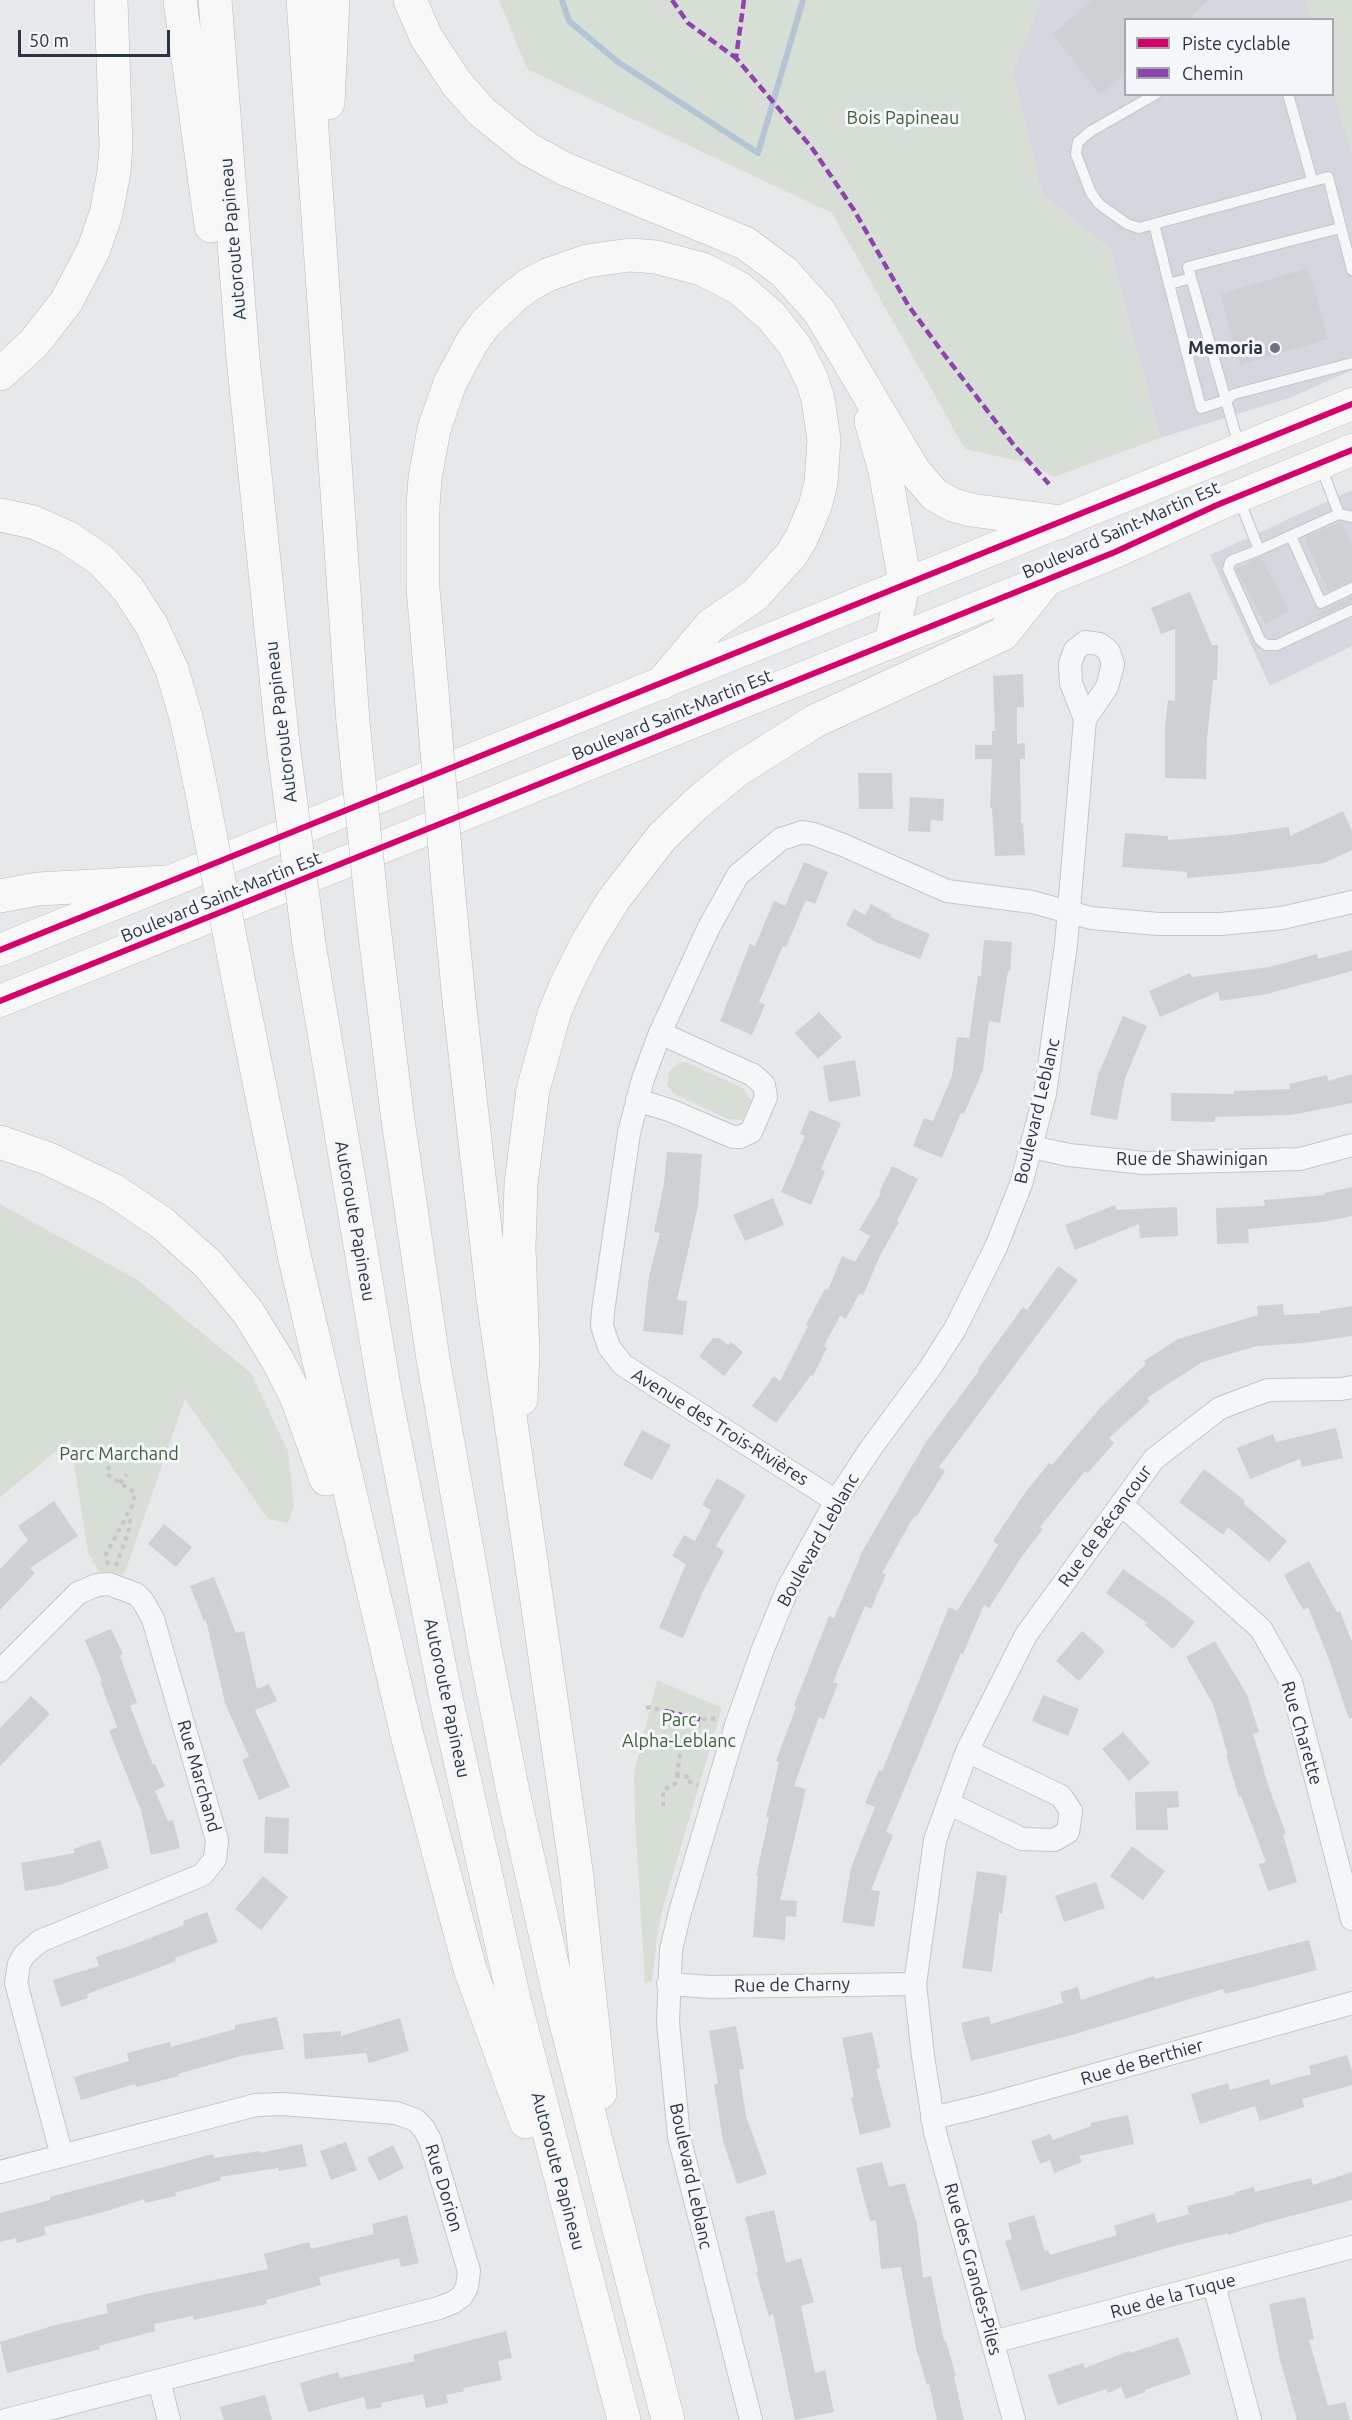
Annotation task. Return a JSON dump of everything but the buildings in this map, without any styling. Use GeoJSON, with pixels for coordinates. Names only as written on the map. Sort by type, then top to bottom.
{"type":"FeatureCollection","features":[{"type":"Feature","properties":{"kind":"highway"},"geometry":{"type":"LineString","coordinates":[[0,374],[34,343],[66,302],[93,251],[106,214],[114,172],[116,146],[111,0]]}},
{"type":"Feature","properties":{"kind":"highway"},"geometry":{"type":"LineString","coordinates":[[180,0],[275,680]]}},
{"type":"Feature","properties":{"kind":"highway","name":"Autoroute Papineau"},"geometry":{"type":"LineString","coordinates":[[215,0],[238,305],[275,680],[309,944],[386,1398],[446,1698],[517,2011],[624,2420]]}},
{"type":"Feature","properties":{"kind":"highway"},"geometry":{"type":"LineString","coordinates":[[303,0],[353,723],[373,918],[411,1211],[433,1359],[471,1580],[531,1872],[563,2012],[668,2420]]}},
{"type":"Feature","properties":{"kind":"highway"},"geometry":{"type":"LineString","coordinates":[[319,251],[333,0]]}},
{"type":"Feature","properties":{"kind":"highway"},"geometry":{"type":"LineString","coordinates":[[410,0],[426,37],[446,69],[469,98],[497,125],[547,160],[729,236],[772,261],[819,311],[914,471],[935,495],[953,505],[971,510],[1061,522]]}},
{"type":"Feature","properties":{"kind":"highway"},"geometry":{"type":"LineString","coordinates":[[612,2207],[581,1904],[516,1473],[478,1181],[448,886],[423,589],[423,506],[425,478],[434,429],[450,383],[472,342],[485,324],[513,297],[547,275],[588,261],[630,255],[656,257],[702,269],[739,288],[756,302],[783,330],[799,354],[818,399],[823,430],[821,483],[808,522],[791,555],[756,595],[711,624],[662,683]]}},
{"type":"Feature","properties":{"kind":"highway"},"geometry":{"type":"LineString","coordinates":[[858,380],[885,471],[901,555],[903,586],[891,642]]}},
{"type":"Feature","properties":{"kind":"highway"},"geometry":{"type":"LineString","coordinates":[[0,515],[33,522],[67,537],[101,560],[128,589],[152,626],[172,670],[187,721],[200,783],[295,1259],[408,1739],[470,1970],[596,2317]]}},
{"type":"Feature","properties":{"kind":"highway"},"geometry":{"type":"LineString","coordinates":[[516,1473],[523,1352],[519,1225],[525,1140],[533,1090],[552,1023],[566,985],[586,944],[614,899],[646,856],[662,837],[712,789],[764,751],[815,721],[1003,634],[1046,580]]}},
{"type":"Feature","properties":{"kind":"highway"},"geometry":{"type":"LineString","coordinates":[[0,896],[38,889],[166,882]]}},
{"type":"Feature","properties":{"kind":"highway"},"geometry":{"type":"LineString","coordinates":[[0,1142],[50,1159],[113,1190],[170,1229],[215,1272],[248,1312],[278,1361],[306,1420],[328,1486],[361,1544]]}},
{"type":"Feature","properties":{"kind":"main road","name":"Boulevard Saint-Martin Est"},"geometry":{"type":"LineString","coordinates":[[0,950],[1352,404]]}},
{"type":"Feature","properties":{"kind":"main road","name":"Boulevard Saint-Martin Est"},"geometry":{"type":"LineString","coordinates":[[0,1001],[1046,580],[1238,496],[1352,450]]}},
{"type":"Feature","properties":{"kind":"street","name":"Boulevard Leblanc"},"geometry":{"type":"LineString","coordinates":[[751,2420],[680,2145],[671,2070],[668,1984],[671,1950],[715,1790],[752,1678],[788,1588],[836,1501],[936,1360],[967,1307],[1010,1215],[1032,1147],[1052,1050],[1070,912],[1085,719]]}},
{"type":"Feature","properties":{"kind":"street","name":"Avenue des Trois-Rivières"},"geometry":{"type":"LineString","coordinates":[[836,1501],[632,1372],[615,1357],[602,1326],[629,1133],[637,1100],[660,1033],[732,884],[749,863],[781,838],[795,833],[814,834],[947,891],[1032,902],[1091,918],[1158,924],[1221,924],[1282,918],[1352,902]]}},
{"type":"Feature","properties":{"kind":"street"},"geometry":{"type":"LineString","coordinates":[[637,1100],[672,1111],[732,1137],[740,1137],[751,1132],[766,1098],[764,1085],[753,1075],[660,1033]]}},
{"type":"Feature","properties":{"kind":"street","name":"Rue de Shawinigan"},"geometry":{"type":"LineString","coordinates":[[1032,1147],[1069,1155],[1144,1163],[1300,1158],[1352,1145]]}},
{"type":"Feature","properties":{"kind":"street","name":"Rue de Bécancour"},"geometry":{"type":"LineString","coordinates":[[932,2118],[915,1984],[935,1840],[968,1751],[1026,1635],[1154,1459],[1220,1408],[1268,1390],[1352,1387]]}},
{"type":"Feature","properties":{"kind":"street","name":"Rue Charette"},"geometry":{"type":"LineString","coordinates":[[1121,1504],[1261,1629],[1291,1682],[1352,1919]]}},
{"type":"Feature","properties":{"kind":"street","name":"Rue Marchand"},"geometry":{"type":"LineString","coordinates":[[0,1671],[78,1593],[97,1585],[109,1584],[135,1594],[143,1601],[153,1619],[217,1840],[215,1858],[202,1875],[40,1941],[24,1955],[19,1964],[16,1983],[62,2156]]}},
{"type":"Feature","properties":{"kind":"street"},"geometry":{"type":"LineString","coordinates":[[948,1803],[1022,1839],[1054,1840],[1068,1832],[1071,1811],[1061,1796],[968,1751]]}},
{"type":"Feature","properties":{"kind":"street","name":"Rue de Charny"},"geometry":{"type":"LineString","coordinates":[[668,1984],[711,1987],[915,1984]]}},
{"type":"Feature","properties":{"kind":"street","name":"Rue de Berthier"},"geometry":{"type":"LineString","coordinates":[[932,2118],[983,2106],[1352,2003]]}},
{"type":"Feature","properties":{"kind":"street","name":"Rue Dorion"},"geometry":{"type":"LineString","coordinates":[[0,2172],[244,2108],[270,2104],[396,2113],[416,2120],[430,2140],[469,2271],[467,2288],[462,2296],[439,2308],[6,2420]]}},
{"type":"Feature","properties":{"kind":"street","name":"Rue des Grandes-Piles"},"geometry":{"type":"LineString","coordinates":[[932,2118],[1014,2420]]}},
{"type":"Feature","properties":{"kind":"street","name":"Rue de la Tuque"},"geometry":{"type":"LineString","coordinates":[[993,2342],[1352,2247]]}},
{"type":"Feature","properties":{"kind":"street"},"geometry":{"type":"LineString","coordinates":[[1214,2285],[1250,2420]]}},
{"type":"Feature","properties":{"kind":"street"},"geometry":{"type":"LineString","coordinates":[[159,2381],[169,2420]]}},
{"type":"Feature","properties":{"kind":"lane"},"geometry":{"type":"LineString","coordinates":[[1152,96],[1091,131],[1078,142],[1075,149],[1094,200],[1111,214],[1133,227],[1154,224],[1328,177],[1352,270]]}},
{"type":"Feature","properties":{"kind":"lane"},"geometry":{"type":"LineString","coordinates":[[1289,96],[1312,180]]}},
{"type":"Feature","properties":{"kind":"lane"},"geometry":{"type":"LineString","coordinates":[[1154,224],[1201,408],[1226,400],[1234,394],[1352,363]]}},
{"type":"Feature","properties":{"kind":"lane"},"geometry":{"type":"LineString","coordinates":[[1240,449],[1188,267],[1340,228]]}},
{"type":"Feature","properties":{"kind":"lane"},"geometry":{"type":"LineString","coordinates":[[1169,284],[1191,278]]}},
{"type":"Feature","properties":{"kind":"lane"},"geometry":{"type":"LineString","coordinates":[[1319,463],[1339,514]]}},
{"type":"Feature","properties":{"kind":"lane"},"geometry":{"type":"LineString","coordinates":[[1238,496],[1259,549]]}},
{"type":"Feature","properties":{"kind":"lane"},"geometry":{"type":"LineString","coordinates":[[1352,517],[1339,514],[1233,560],[1228,569],[1260,640],[1266,645],[1277,645],[1352,610]]}},
{"type":"Feature","properties":{"kind":"lane"},"geometry":{"type":"LineString","coordinates":[[1291,536],[1321,603],[1352,588]]}},
{"type":"Feature","properties":{"kind":"path"},"geometry":{"type":"LineString","coordinates":[[115,1447],[107,1474],[135,1493],[106,1554],[108,1572],[115,1567],[129,1529],[130,1520],[127,1514]]}},
{"type":"Feature","properties":{"kind":"path"},"geometry":{"type":"LineString","coordinates":[[120,1492],[127,1474]]}},
{"type":"Feature","properties":{"kind":"path"},"geometry":{"type":"LineString","coordinates":[[646,1708],[665,1711]]}},
{"type":"Feature","properties":{"kind":"path"},"geometry":{"type":"LineString","coordinates":[[663,1806],[663,1790],[675,1784],[682,1742],[694,1744],[699,1724],[708,1718],[718,1719]]}},
{"type":"Feature","properties":{"kind":"path"},"geometry":{"type":"LineString","coordinates":[[677,1776],[689,1777],[688,1781],[699,1785]]}},
{"type":"Feature","properties":{"kind":"shaded area"},"geometry":{"type":"Polygon","coordinates":[[[1041,0],[1306,0],[1312,18],[1124,18],[1124,96],[1334,96],[1334,91],[1352,154],[1352,370],[1292,397],[1160,438],[1110,249],[1042,194],[1012,72],[1041,0]]]}},
{"type":"Feature","properties":{"kind":"shaded area"},"geometry":{"type":"Polygon","coordinates":[[[1352,490],[1352,646],[1270,686],[1210,555],[1352,490]]]}},
{"type":"Feature","properties":{"kind":"green space","name":"Bois Papineau"},"geometry":{"type":"Polygon","coordinates":[[[499,0],[1041,0],[1013,72],[1042,194],[1110,249],[1160,438],[1054,477],[1029,463],[965,449],[832,213],[527,69],[499,0]]]}},
{"type":"Feature","properties":{"kind":"green space"},"geometry":{"type":"Polygon","coordinates":[[[1306,0],[1352,0],[1352,154],[1334,91],[1334,18],[1312,18],[1306,0]]]}},
{"type":"Feature","properties":{"kind":"green space"},"geometry":{"type":"Polygon","coordinates":[[[685,1062],[743,1088],[751,1100],[741,1120],[728,1119],[674,1094],[667,1085],[669,1072],[678,1063],[685,1062]]]}},
{"type":"Feature","properties":{"kind":"green space","name":"Parc Marchand"},"geometry":{"type":"Polygon","coordinates":[[[0,1204],[136,1279],[251,1373],[288,1451],[294,1506],[288,1523],[268,1519],[185,1399],[124,1575],[99,1572],[88,1552],[70,1440],[0,1497],[0,1204]]]}},
{"type":"Feature","properties":{"kind":"green space","name":"Parc Alpha-Leblanc"},"geometry":{"type":"Polygon","coordinates":[[[657,1680],[722,1708],[663,1907],[652,1981],[645,1983],[634,1773],[657,1680]]]}},
{"type":"Feature","properties":{"kind":"waterway"},"geometry":{"type":"LineString","coordinates":[[562,0],[569,21],[618,62],[758,153],[803,0]]}},
{"type":"Feature","properties":{"kind":"marked path"},"geometry":{"type":"LineString","coordinates":[[672,0],[688,23],[736,58]]}},
{"type":"Feature","properties":{"kind":"marked path"},"geometry":{"type":"LineString","coordinates":[[744,0],[736,58],[812,148],[854,210],[908,305],[1013,444],[1049,484]]}},
{"type":"Feature","properties":{"kind":"marked path"},"geometry":{"type":"LineString","coordinates":[[665,1711],[703,1720]]}},
{"type":"Feature","properties":{"kind":"cycle path"},"geometry":{"type":"LineString","coordinates":[[0,950],[1352,404]]}},
{"type":"Feature","properties":{"kind":"cycle path"},"geometry":{"type":"LineString","coordinates":[[0,1001],[1115,552],[1217,505],[1352,450]]}},
{"type":"Feature","properties":{"kind":"place","name":"Memoria"},"geometry":{"type":"Point","coordinates":[1275,348]}}]}
